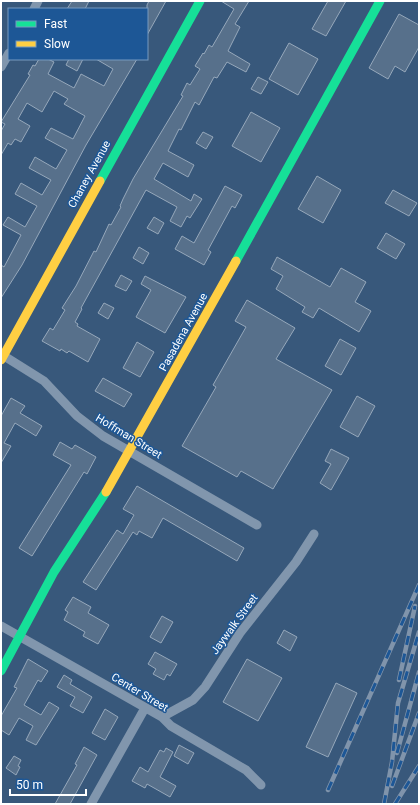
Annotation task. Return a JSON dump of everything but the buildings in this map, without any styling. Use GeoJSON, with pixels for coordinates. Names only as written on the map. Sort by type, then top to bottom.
{"type":"FeatureCollection","features":[{"type":"Feature","properties":{"kind":"street","name":"Chaney Avenue"},"geometry":{"type":"LineString","coordinates":[[2,356],[200,1]]}},
{"type":"Feature","properties":{"kind":"street","name":"Pasadena Avenue"},"geometry":{"type":"LineString","coordinates":[[1,671],[54,572],[96,509],[130,452],[380,1]]}},
{"type":"Feature","properties":{"kind":"street"},"geometry":{"type":"LineString","coordinates":[[1,67],[8,55]]}},
{"type":"Feature","properties":{"kind":"street","name":"Hoffman Street"},"geometry":{"type":"LineString","coordinates":[[2,356],[44,381],[89,426],[130,452],[257,524]]}},
{"type":"Feature","properties":{"kind":"street","name":"Jaywalk Street"},"geometry":{"type":"LineString","coordinates":[[162,717],[193,700],[205,686],[240,633],[296,562],[314,534]]}},
{"type":"Feature","properties":{"kind":"street","name":"Center Street"},"geometry":{"type":"LineString","coordinates":[[1,626],[162,717],[170,726],[246,770],[261,785]]}},
{"type":"Feature","properties":{"kind":"street"},"geometry":{"type":"LineString","coordinates":[[91,804],[145,708]]}},
{"type":"Feature","properties":{"kind":"railway"},"geometry":{"type":"LineString","coordinates":[[328,790],[419,585]]}},
{"type":"Feature","properties":{"kind":"railway"},"geometry":{"type":"LineString","coordinates":[[399,680],[415,606]]}},
{"type":"Feature","properties":{"kind":"railway"},"geometry":{"type":"LineString","coordinates":[[384,804],[392,762],[398,703],[419,632]]}},
{"type":"Feature","properties":{"kind":"railway"},"geometry":{"type":"LineString","coordinates":[[397,753],[419,672]]}},
{"type":"Feature","properties":{"kind":"railway"},"geometry":{"type":"LineString","coordinates":[[392,786],[419,713]]}},
{"type":"Feature","properties":{"kind":"railway"},"geometry":{"type":"LineString","coordinates":[[395,804],[419,766]]}},
{"type":"Feature","properties":{"kind":"traffic: fast"},"geometry":{"type":"LineString","coordinates":[[100,181],[200,1]]}},
{"type":"Feature","properties":{"kind":"traffic: fast"},"geometry":{"type":"LineString","coordinates":[[236,261],[380,1]]}},
{"type":"Feature","properties":{"kind":"traffic: fast"},"geometry":{"type":"LineString","coordinates":[[1,671],[54,572],[106,492]]}},
{"type":"Feature","properties":{"kind":"traffic: slow"},"geometry":{"type":"LineString","coordinates":[[1,360],[100,181]]}},
{"type":"Feature","properties":{"kind":"traffic: slow"},"geometry":{"type":"LineString","coordinates":[[106,492],[236,261]]}}]}
